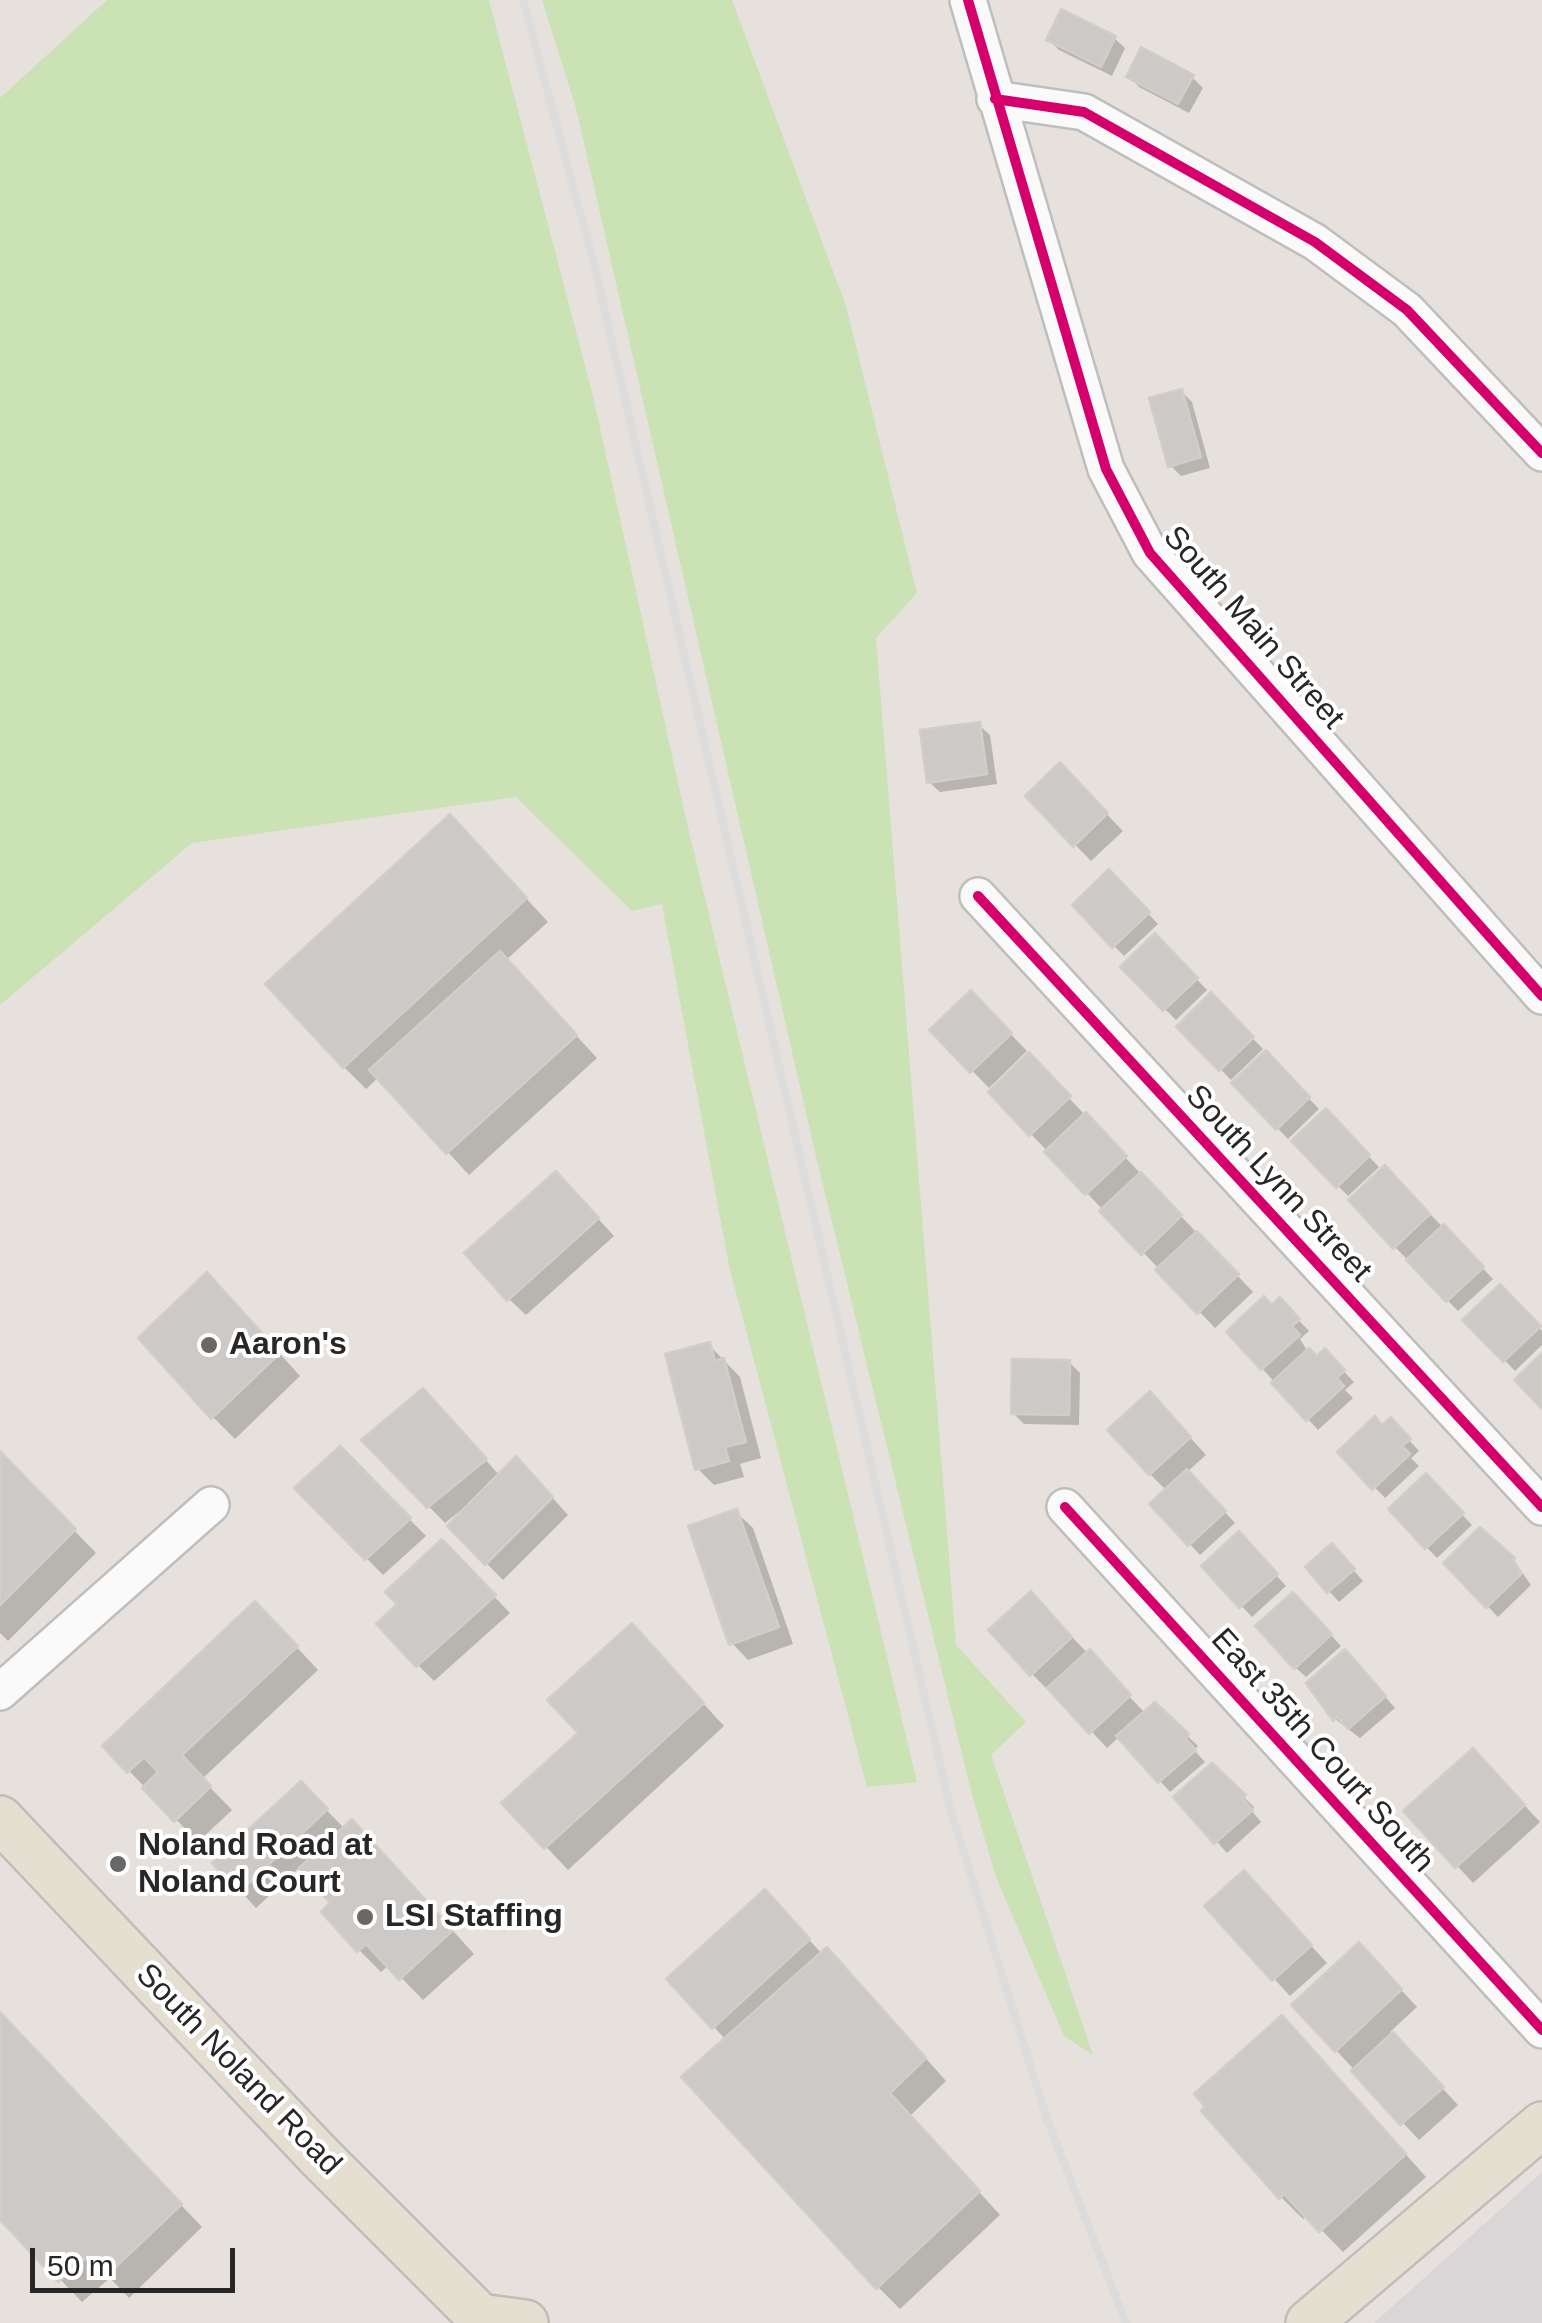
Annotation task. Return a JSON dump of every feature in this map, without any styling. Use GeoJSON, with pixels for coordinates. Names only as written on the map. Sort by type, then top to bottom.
{"type":"FeatureCollection","features":[{"type":"Feature","properties":{"kind":"main road","name":"South Noland Road"},"geometry":{"type":"LineString","coordinates":[[0,1819],[320,2158],[480,2320],[525,2323]]}},
{"type":"Feature","properties":{"kind":"main road"},"geometry":{"type":"LineString","coordinates":[[1309,2323],[1542,2124]]}},
{"type":"Feature","properties":{"kind":"street","name":"South Main Street"},"geometry":{"type":"LineString","coordinates":[[968,0],[1106,469],[1150,553],[1542,996]]}},
{"type":"Feature","properties":{"kind":"street"},"geometry":{"type":"LineString","coordinates":[[995,99],[1084,112],[1315,242],[1407,310],[1542,452]]}},
{"type":"Feature","properties":{"kind":"street","name":"South Lynn Street"},"geometry":{"type":"LineString","coordinates":[[978,896],[1542,1506]]}},
{"type":"Feature","properties":{"kind":"street"},"geometry":{"type":"LineString","coordinates":[[0,1692],[211,1505]]}},
{"type":"Feature","properties":{"kind":"street","name":"East 35th Court South"},"geometry":{"type":"LineString","coordinates":[[1065,1506],[1542,2030]]}},
{"type":"Feature","properties":{"kind":"shaded area"},"geometry":{"type":"Polygon","coordinates":[[[1542,2172],[1542,2323],[1374,2323],[1542,2172]]]}},
{"type":"Feature","properties":{"kind":"green space"},"geometry":{"type":"Polygon","coordinates":[[[107,0],[489,0],[593,396],[686,819],[917,1782],[867,1787],[729,1266],[662,904],[632,911],[516,797],[192,843],[0,1005],[0,98],[107,0]]]}},
{"type":"Feature","properties":{"kind":"green space"},"geometry":{"type":"Polygon","coordinates":[[[542,0],[732,0],[846,306],[917,593],[876,638],[956,1645],[1026,1722],[991,1755],[1093,2055],[1064,2036],[996,1877],[972,1795],[815,1152],[576,108],[542,0]]]}},
{"type":"Feature","properties":{"kind":"building"},"geometry":{"type":"Polygon","coordinates":[[[1061,9],[1116,36],[1101,67],[1046,40],[1061,9]]]}},
{"type":"Feature","properties":{"kind":"building"},"geometry":{"type":"Polygon","coordinates":[[[1141,47],[1194,75],[1178,104],[1126,77],[1141,47]]]}},
{"type":"Feature","properties":{"kind":"building"},"geometry":{"type":"Polygon","coordinates":[[[1182,389],[1201,457],[1168,467],[1149,398],[1182,389]]]}},
{"type":"Feature","properties":{"kind":"building"},"geometry":{"type":"Polygon","coordinates":[[[980,722],[987,774],[927,783],[920,730],[980,722]]]}},
{"type":"Feature","properties":{"kind":"building"},"geometry":{"type":"Polygon","coordinates":[[[1060,762],[1108,813],[1073,847],[1025,796],[1060,762]]]}},
{"type":"Feature","properties":{"kind":"building"},"geometry":{"type":"Polygon","coordinates":[[[450,814],[527,898],[343,1068],[265,984],[450,814]]]}},
{"type":"Feature","properties":{"kind":"building"},"geometry":{"type":"Polygon","coordinates":[[[1109,869],[1150,912],[1112,948],[1072,905],[1109,869]]]}},
{"type":"Feature","properties":{"kind":"building"},"geometry":{"type":"Polygon","coordinates":[[[1155,933],[1198,978],[1163,1011],[1120,967],[1155,933]]]}},
{"type":"Feature","properties":{"kind":"building"},"geometry":{"type":"Polygon","coordinates":[[[500,951],[577,1035],[446,1154],[369,1070],[500,951]]]}},
{"type":"Feature","properties":{"kind":"building"},"geometry":{"type":"Polygon","coordinates":[[[971,990],[1012,1033],[970,1073],[929,1030],[971,990]]]}},
{"type":"Feature","properties":{"kind":"building"},"geometry":{"type":"Polygon","coordinates":[[[1211,992],[1254,1037],[1219,1071],[1176,1027],[1211,992]]]}},
{"type":"Feature","properties":{"kind":"building"},"geometry":{"type":"Polygon","coordinates":[[[1266,1050],[1310,1097],[1276,1130],[1231,1083],[1266,1050]]]}},
{"type":"Feature","properties":{"kind":"building"},"geometry":{"type":"Polygon","coordinates":[[[1029,1052],[1071,1096],[1029,1136],[988,1092],[1029,1052]]]}},
{"type":"Feature","properties":{"kind":"building"},"geometry":{"type":"Polygon","coordinates":[[[1326,1108],[1370,1155],[1336,1188],[1291,1141],[1326,1108]]]}},
{"type":"Feature","properties":{"kind":"building"},"geometry":{"type":"Polygon","coordinates":[[[1086,1112],[1127,1156],[1085,1195],[1044,1152],[1086,1112]]]}},
{"type":"Feature","properties":{"kind":"building"},"geometry":{"type":"Polygon","coordinates":[[[1385,1165],[1430,1214],[1393,1249],[1348,1200],[1385,1165]]]}},
{"type":"Feature","properties":{"kind":"building"},"geometry":{"type":"Polygon","coordinates":[[[556,1171],[599,1218],[507,1301],[464,1253],[556,1171]]]}},
{"type":"Feature","properties":{"kind":"building"},"geometry":{"type":"Polygon","coordinates":[[[1141,1172],[1182,1215],[1141,1255],[1099,1211],[1141,1172]]]}},
{"type":"Feature","properties":{"kind":"building"},"geometry":{"type":"Polygon","coordinates":[[[1444,1224],[1484,1267],[1446,1302],[1406,1260],[1444,1224]]]}},
{"type":"Feature","properties":{"kind":"building"},"geometry":{"type":"Polygon","coordinates":[[[1197,1231],[1239,1274],[1197,1314],[1155,1270],[1197,1231]]]}},
{"type":"Feature","properties":{"kind":"building","name":"Aaron's"},"geometry":{"type":"Polygon","coordinates":[[[207,1272],[280,1353],[211,1419],[138,1338],[207,1272]]]}},
{"type":"Feature","properties":{"kind":"building"},"geometry":{"type":"Polygon","coordinates":[[[1500,1284],[1541,1326],[1503,1362],[1462,1320],[1500,1284]]]}},
{"type":"Feature","properties":{"kind":"building"},"geometry":{"type":"Polygon","coordinates":[[[1264,1296],[1272,1305],[1280,1297],[1300,1319],[1292,1326],[1300,1335],[1261,1370],[1226,1332],[1264,1296]]]}},
{"type":"Feature","properties":{"kind":"building"},"geometry":{"type":"Polygon","coordinates":[[[710,1342],[715,1361],[724,1358],[746,1442],[725,1447],[729,1461],[695,1470],[665,1354],[710,1342]]]}},
{"type":"Feature","properties":{"kind":"building"},"geometry":{"type":"Polygon","coordinates":[[[1309,1348],[1317,1356],[1325,1348],[1345,1370],[1337,1378],[1344,1386],[1306,1421],[1271,1383],[1309,1348]]]}},
{"type":"Feature","properties":{"kind":"building"},"geometry":{"type":"Polygon","coordinates":[[[1542,1353],[1542,1409],[1514,1380],[1542,1353]]]}},
{"type":"Feature","properties":{"kind":"building"},"geometry":{"type":"Polygon","coordinates":[[[1012,1359],[1070,1360],[1069,1415],[1011,1414],[1012,1359]]]}},
{"type":"Feature","properties":{"kind":"building"},"geometry":{"type":"Polygon","coordinates":[[[423,1388],[487,1459],[427,1508],[361,1440],[423,1388]]]}},
{"type":"Feature","properties":{"kind":"building"},"geometry":{"type":"Polygon","coordinates":[[[1150,1391],[1191,1437],[1149,1475],[1107,1430],[1150,1391]]]}},
{"type":"Feature","properties":{"kind":"building"},"geometry":{"type":"Polygon","coordinates":[[[1375,1416],[1382,1425],[1391,1417],[1411,1439],[1402,1446],[1410,1454],[1372,1490],[1337,1452],[1375,1416]]]}},
{"type":"Feature","properties":{"kind":"building"},"geometry":{"type":"Polygon","coordinates":[[[340,1446],[411,1518],[365,1560],[294,1488],[340,1446]]]}},
{"type":"Feature","properties":{"kind":"building"},"geometry":{"type":"Polygon","coordinates":[[[0,1451],[76,1529],[0,1605],[0,1451]]]}},
{"type":"Feature","properties":{"kind":"building"},"geometry":{"type":"Polygon","coordinates":[[[516,1456],[553,1497],[485,1565],[447,1526],[516,1456]]]}},
{"type":"Feature","properties":{"kind":"building"},"geometry":{"type":"Polygon","coordinates":[[[1187,1469],[1226,1511],[1188,1546],[1149,1504],[1187,1469]]]}},
{"type":"Feature","properties":{"kind":"building"},"geometry":{"type":"Polygon","coordinates":[[[1426,1473],[1464,1513],[1425,1549],[1388,1509],[1426,1473]]]}},
{"type":"Feature","properties":{"kind":"building"},"geometry":{"type":"Polygon","coordinates":[[[737,1509],[779,1627],[729,1645],[688,1526],[737,1509]]]}},
{"type":"Feature","properties":{"kind":"building"},"geometry":{"type":"Polygon","coordinates":[[[1480,1527],[1515,1558],[1512,1561],[1522,1573],[1486,1608],[1443,1563],[1480,1527]]]}},
{"type":"Feature","properties":{"kind":"building"},"geometry":{"type":"Polygon","coordinates":[[[1239,1531],[1278,1574],[1239,1608],[1201,1566],[1239,1531]]]}},
{"type":"Feature","properties":{"kind":"building"},"geometry":{"type":"Polygon","coordinates":[[[442,1539],[496,1595],[416,1667],[376,1624],[397,1604],[385,1592],[442,1539]]]}},
{"type":"Feature","properties":{"kind":"building"},"geometry":{"type":"Polygon","coordinates":[[[1332,1543],[1355,1569],[1327,1593],[1305,1567],[1332,1543]]]}},
{"type":"Feature","properties":{"kind":"building"},"geometry":{"type":"Polygon","coordinates":[[[1031,1591],[1072,1637],[1030,1676],[988,1630],[1031,1591]]]}},
{"type":"Feature","properties":{"kind":"building"},"geometry":{"type":"Polygon","coordinates":[[[1293,1592],[1332,1634],[1294,1669],[1255,1626],[1293,1592]]]}},
{"type":"Feature","properties":{"kind":"building"},"geometry":{"type":"Polygon","coordinates":[[[255,1601],[298,1646],[182,1755],[211,1786],[174,1822],[142,1788],[158,1772],[144,1757],[127,1773],[102,1746],[255,1601]]]}},
{"type":"Feature","properties":{"kind":"building"},"geometry":{"type":"Polygon","coordinates":[[[632,1623],[704,1703],[544,1849],[501,1803],[578,1733],[547,1700],[632,1623]]]}},
{"type":"Feature","properties":{"kind":"building"},"geometry":{"type":"Polygon","coordinates":[[[1090,1649],[1131,1695],[1089,1734],[1047,1688],[1090,1649]]]}},
{"type":"Feature","properties":{"kind":"building"},"geometry":{"type":"Polygon","coordinates":[[[1345,1649],[1386,1696],[1348,1729],[1337,1717],[1333,1721],[1306,1683],[1345,1649]]]}},
{"type":"Feature","properties":{"kind":"building"},"geometry":{"type":"Polygon","coordinates":[[[1155,1702],[1189,1734],[1185,1738],[1196,1750],[1158,1783],[1116,1736],[1155,1702]]]}},
{"type":"Feature","properties":{"kind":"building"},"geometry":{"type":"Polygon","coordinates":[[[1473,1748],[1525,1805],[1455,1868],[1403,1811],[1473,1748]]]}},
{"type":"Feature","properties":{"kind":"building"},"geometry":{"type":"Polygon","coordinates":[[[1212,1763],[1246,1795],[1242,1798],[1253,1810],[1214,1844],[1173,1797],[1212,1763]]]}},
{"type":"Feature","properties":{"kind":"building"},"geometry":{"type":"Polygon","coordinates":[[[301,1781],[328,1809],[238,1893],[212,1863],[301,1781]]]}},
{"type":"Feature","properties":{"kind":"building"},"geometry":{"type":"Polygon","coordinates":[[[352,1819],[453,1930],[399,1980],[366,1944],[357,1952],[321,1912],[330,1903],[299,1868],[352,1819]]]}},
{"type":"Feature","properties":{"kind":"building"},"geometry":{"type":"Polygon","coordinates":[[[1244,1870],[1312,1945],[1272,1981],[1204,1906],[1244,1870]]]}},
{"type":"Feature","properties":{"kind":"building"},"geometry":{"type":"Polygon","coordinates":[[[765,1889],[810,1939],[712,2029],[666,1979],[765,1889]]]}},
{"type":"Feature","properties":{"kind":"building"},"geometry":{"type":"Polygon","coordinates":[[[1359,1942],[1402,1989],[1335,2052],[1291,2005],[1359,1942]]]}},
{"type":"Feature","properties":{"kind":"building"},"geometry":{"type":"Polygon","coordinates":[[[827,1947],[926,2058],[890,2093],[980,2191],[876,2289],[681,2077],[827,1947]]]}},
{"type":"Feature","properties":{"kind":"building"},"geometry":{"type":"Polygon","coordinates":[[[0,2012],[182,2204],[105,2277],[86,2258],[58,2282],[0,2220],[0,2012]]]}},
{"type":"Feature","properties":{"kind":"building"},"geometry":{"type":"Polygon","coordinates":[[[1282,2015],[1406,2154],[1319,2232],[1284,2194],[1279,2199],[1201,2111],[1205,2107],[1194,2094],[1282,2015]]]}},
{"type":"Feature","properties":{"kind":"building"},"geometry":{"type":"Polygon","coordinates":[[[1393,2032],[1444,2087],[1400,2125],[1351,2071],[1393,2032]]]}},
{"type":"Feature","properties":{"kind":"railway"},"geometry":{"type":"LineString","coordinates":[[523,0],[594,264],[951,1811],[1047,2119],[1126,2323]]}},
{"type":"Feature","properties":{"kind":"cycle path"},"geometry":{"type":"LineString","coordinates":[[968,0],[1106,469],[1150,553],[1542,996]]}},
{"type":"Feature","properties":{"kind":"cycle path"},"geometry":{"type":"LineString","coordinates":[[995,99],[1084,112],[1315,242],[1407,310],[1542,453]]}},
{"type":"Feature","properties":{"kind":"cycle path"},"geometry":{"type":"LineString","coordinates":[[978,896],[1542,1507]]}},
{"type":"Feature","properties":{"kind":"cycle path"},"geometry":{"type":"LineString","coordinates":[[1065,1507],[1542,2030]]}},
{"type":"Feature","properties":{"kind":"place","name":"Aaron's"},"geometry":{"type":"Point","coordinates":[209,1345]}},
{"type":"Feature","properties":{"kind":"place","name":"Noland Road at Noland Court"},"geometry":{"type":"Point","coordinates":[118,1864]}},
{"type":"Feature","properties":{"kind":"place","name":"LSI Staffing"},"geometry":{"type":"Point","coordinates":[365,1917]}}]}
